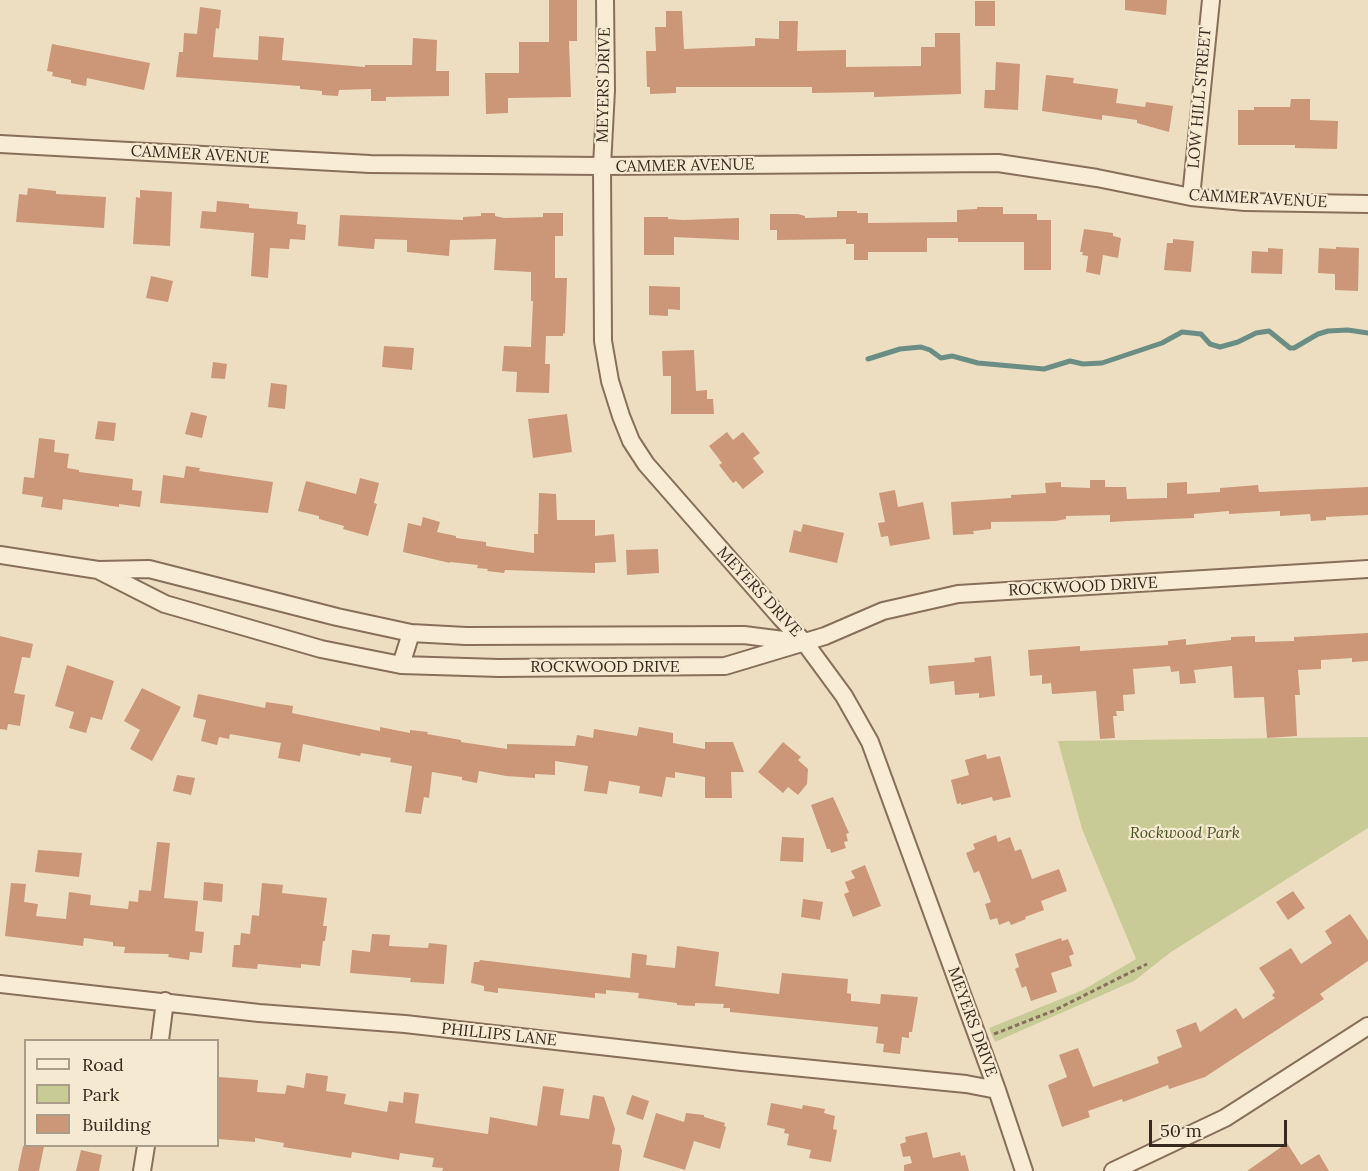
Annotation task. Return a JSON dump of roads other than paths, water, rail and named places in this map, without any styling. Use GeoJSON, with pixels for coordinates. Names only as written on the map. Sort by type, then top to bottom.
{"type":"FeatureCollection","features":[{"type":"Feature","properties":{"kind":"street","name":"MEYERS DRIVE"},"geometry":{"type":"LineString","coordinates":[[605,0],[606,90],[602,166],[603,341],[610,381],[631,441],[646,465],[667,490],[773,610],[806,643],[844,696],[870,742],[997,1090],[1024,1171]]}},
{"type":"Feature","properties":{"kind":"street","name":"LOW HILL STREET"},"geometry":{"type":"LineString","coordinates":[[1191,197],[1210,0]]}},
{"type":"Feature","properties":{"kind":"street","name":"CAMMER AVENUE"},"geometry":{"type":"LineString","coordinates":[[0,144],[370,164],[602,166],[998,163],[1097,178],[1191,197],[1245,202],[1368,204]]}},
{"type":"Feature","properties":{"kind":"street","name":"ROCKWOOD DRIVE"},"geometry":{"type":"LineString","coordinates":[[0,555],[98,570],[149,569],[337,617],[411,633],[466,636],[744,635],[806,643]]}},
{"type":"Feature","properties":{"kind":"street","name":"ROCKWOOD DRIVE"},"geometry":{"type":"LineString","coordinates":[[98,570],[165,604],[321,649],[402,665],[499,668],[725,666],[806,643],[883,611],[958,594],[1368,569]]}},
{"type":"Feature","properties":{"kind":"street"},"geometry":{"type":"LineString","coordinates":[[402,665],[411,633]]}},
{"type":"Feature","properties":{"kind":"street","name":"PHILLIPS LANE"},"geometry":{"type":"LineString","coordinates":[[0,984],[259,1013],[405,1024],[742,1062],[966,1084],[997,1090]]}},
{"type":"Feature","properties":{"kind":"street"},"geometry":{"type":"LineString","coordinates":[[160,1039],[165,1001]]}},
{"type":"Feature","properties":{"kind":"street"},"geometry":{"type":"LineString","coordinates":[[1113,1171],[1225,1118],[1368,1026]]}},
{"type":"Feature","properties":{"kind":"street"},"geometry":{"type":"LineString","coordinates":[[142,1171],[146,1147]]}},
{"type":"Feature","properties":{"kind":"waterway"},"geometry":{"type":"LineString","coordinates":[[868,359],[900,349],[921,347],[941,358],[952,356],[978,363],[1044,369],[1070,361],[1083,364],[1102,363],[1162,343],[1182,332],[1201,334],[1210,344],[1220,347],[1238,342],[1256,333],[1269,331],[1290,348],[1328,331],[1348,330],[1368,333]]}},
{"type":"Feature","properties":{"kind":"park label","name":"Rockwood Park"},"geometry":{"type":"Point","coordinates":[1185,833]}}]}
